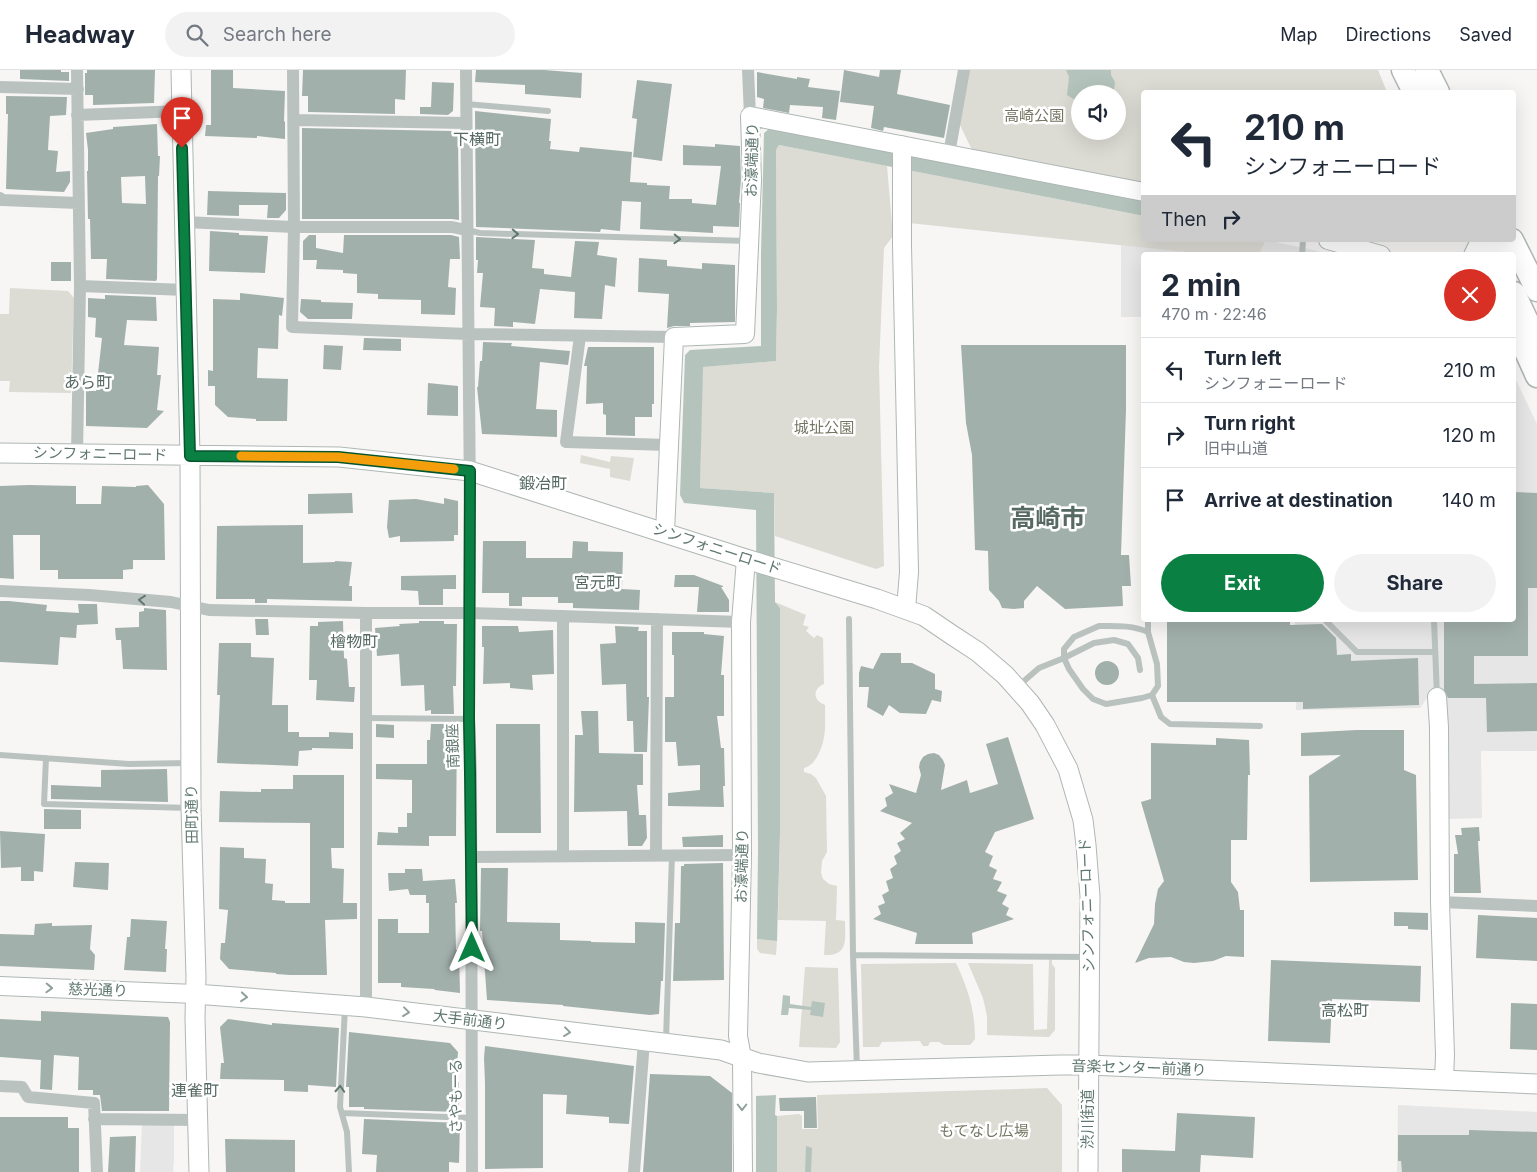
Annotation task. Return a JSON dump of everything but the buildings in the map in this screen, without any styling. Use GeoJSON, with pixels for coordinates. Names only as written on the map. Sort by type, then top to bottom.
{"type":"FeatureCollection","features":[{"type":"Feature","properties":{"kind":"highway"},"geometry":{"type":"LineString","coordinates":[[1402,70],[1410,90]]}},
{"type":"Feature","properties":{"kind":"highway"},"geometry":{"type":"LineString","coordinates":[[1402,70],[1413,90]]}},
{"type":"Feature","properties":{"kind":"highway"},"geometry":{"type":"LineString","coordinates":[[1427,70],[1437,90]]}},
{"type":"Feature","properties":{"kind":"highway"},"geometry":{"type":"LineString","coordinates":[[1513,242],[1537,290]]}},
{"type":"Feature","properties":{"kind":"highway"},"geometry":{"type":"LineString","coordinates":[[1516,297],[1537,341]]}},
{"type":"Feature","properties":{"kind":"highway"},"geometry":{"type":"LineString","coordinates":[[1516,329],[1537,376]]}},
{"type":"Feature","properties":{"kind":"main road","name":"田町通り"},"geometry":{"type":"LineString","coordinates":[[181,70],[190,456],[191,808],[199,1172]]}},
{"type":"Feature","properties":{"kind":"main road","name":"シンフォニーロード"},"geometry":{"type":"LineString","coordinates":[[0,453],[338,457],[470,471],[877,599],[924,616],[978,652],[1005,675],[1030,703],[1045,725],[1068,769],[1083,820],[1090,896],[1088,1065]]}},
{"type":"Feature","properties":{"kind":"main road","name":"大手前通り"},"geometry":{"type":"LineString","coordinates":[[195,994],[366,1007],[721,1050],[742,1058]]}},
{"type":"Feature","properties":{"kind":"main road","name":"音楽センター前通り"},"geometry":{"type":"LineString","coordinates":[[742,1058],[758,1063],[808,1072],[1088,1065],[1537,1084]]}},
{"type":"Feature","properties":{"kind":"main road","name":"渋川街道"},"geometry":{"type":"LineString","coordinates":[[1088,1065],[1088,1172]]}},
{"type":"Feature","properties":{"kind":"street"},"geometry":{"type":"LineString","coordinates":[[77,70],[80,286],[77,454]]}},
{"type":"Feature","properties":{"kind":"street"},"geometry":{"type":"LineString","coordinates":[[293,70],[294,227],[292,327],[468,334],[674,338],[665,532]]}},
{"type":"Feature","properties":{"kind":"street","name":"南銀座"},"geometry":{"type":"LineString","coordinates":[[466,70],[472,1021]]}},
{"type":"Feature","properties":{"kind":"street"},"geometry":{"type":"LineString","coordinates":[[748,70],[750,116]]}},
{"type":"Feature","properties":{"kind":"street"},"geometry":{"type":"LineString","coordinates":[[949,154],[964,70]]}},
{"type":"Feature","properties":{"kind":"street"},"geometry":{"type":"LineString","coordinates":[[0,87],[78,89]]}},
{"type":"Feature","properties":{"kind":"street"},"geometry":{"type":"LineString","coordinates":[[77,115],[182,111]]}},
{"type":"Feature","properties":{"kind":"street","name":"お濠端通り"},"geometry":{"type":"LineString","coordinates":[[674,338],[745,334],[752,180],[750,116],[902,149],[949,154],[1141,191]]}},
{"type":"Feature","properties":{"kind":"street"},"geometry":{"type":"LineString","coordinates":[[294,120],[466,123]]}},
{"type":"Feature","properties":{"kind":"street"},"geometry":{"type":"LineString","coordinates":[[902,149],[902,245],[909,572],[906,610]]}},
{"type":"Feature","properties":{"kind":"street"},"geometry":{"type":"LineString","coordinates":[[0,198],[2,200],[78,203]]}},
{"type":"Feature","properties":{"kind":"street"},"geometry":{"type":"LineString","coordinates":[[184,222],[294,227],[452,227],[466,230]]}},
{"type":"Feature","properties":{"kind":"street"},"geometry":{"type":"LineString","coordinates":[[1335,242],[1370,252]]}},
{"type":"Feature","properties":{"kind":"street"},"geometry":{"type":"LineString","coordinates":[[80,286],[186,290]]}},
{"type":"Feature","properties":{"kind":"street"},"geometry":{"type":"LineString","coordinates":[[580,336],[566,442],[669,445]]}},
{"type":"Feature","properties":{"kind":"street","name":"お濠端通り"},"geometry":{"type":"LineString","coordinates":[[743,1172],[742,1058],[738,1036],[742,854],[741,622],[746,559]]}},
{"type":"Feature","properties":{"kind":"street"},"geometry":{"type":"LineString","coordinates":[[0,591],[89,595],[171,602],[209,610],[470,613],[741,622]]}},
{"type":"Feature","properties":{"kind":"street"},"geometry":{"type":"LineString","coordinates":[[366,613],[366,1007]]}},
{"type":"Feature","properties":{"kind":"street"},"geometry":{"type":"LineString","coordinates":[[563,616],[563,855]]}},
{"type":"Feature","properties":{"kind":"street"},"geometry":{"type":"LineString","coordinates":[[656,619],[656,855]]}},
{"type":"Feature","properties":{"kind":"street"},"geometry":{"type":"LineString","coordinates":[[1437,697],[1440,727],[1440,902],[1445,1055],[1444,1080]]}},
{"type":"Feature","properties":{"kind":"street"},"geometry":{"type":"LineString","coordinates":[[471,857],[742,854]]}},
{"type":"Feature","properties":{"kind":"street"},"geometry":{"type":"LineString","coordinates":[[1440,902],[1537,906]]}},
{"type":"Feature","properties":{"kind":"street","name":"慈光通り"},"geometry":{"type":"LineString","coordinates":[[0,986],[195,994]]}},
{"type":"Feature","properties":{"kind":"street","name":"さやもーる"},"geometry":{"type":"LineString","coordinates":[[472,1021],[472,1172]]}},
{"type":"Feature","properties":{"kind":"street"},"geometry":{"type":"LineString","coordinates":[[634,1172],[644,1042]]}},
{"type":"Feature","properties":{"kind":"street"},"geometry":{"type":"LineString","coordinates":[[0,1086],[22,1087],[28,1097],[94,1103],[97,1172]]}},
{"type":"Feature","properties":{"kind":"street"},"geometry":{"type":"LineString","coordinates":[[94,1119],[197,1120]]}},
{"type":"Feature","properties":{"kind":"lane"},"geometry":{"type":"LineString","coordinates":[[466,104],[548,111]]}},
{"type":"Feature","properties":{"kind":"lane"},"geometry":{"type":"LineString","coordinates":[[466,230],[480,233],[749,241]]}},
{"type":"Feature","properties":{"kind":"lane"},"geometry":{"type":"LineString","coordinates":[[849,619],[853,955],[857,1071]]}},
{"type":"Feature","properties":{"kind":"lane"},"geometry":{"type":"LineString","coordinates":[[1148,622],[1148,632],[1157,664],[1158,678],[1158,686],[1152,695],[1106,704],[1093,699],[1083,690],[1064,658],[1064,649],[1074,637],[1099,626],[1123,626],[1139,628],[1148,632]]}},
{"type":"Feature","properties":{"kind":"lane"},"geometry":{"type":"LineString","coordinates":[[1327,622],[1357,652],[1435,652]]}},
{"type":"Feature","properties":{"kind":"lane"},"geometry":{"type":"LineString","coordinates":[[1434,622],[1437,697]]}},
{"type":"Feature","properties":{"kind":"lane"},"geometry":{"type":"LineString","coordinates":[[1016,688],[1039,668],[1094,643],[1114,640],[1128,644],[1138,658],[1140,670]]}},
{"type":"Feature","properties":{"kind":"lane"},"geometry":{"type":"LineString","coordinates":[[1152,695],[1161,717],[1170,724],[1260,726]]}},
{"type":"Feature","properties":{"kind":"lane"},"geometry":{"type":"LineString","coordinates":[[366,718],[469,719]]}},
{"type":"Feature","properties":{"kind":"lane"},"geometry":{"type":"LineString","coordinates":[[0,755],[129,764],[191,764]]}},
{"type":"Feature","properties":{"kind":"lane"},"geometry":{"type":"LineString","coordinates":[[46,758],[44,804],[191,808]]}},
{"type":"Feature","properties":{"kind":"lane"},"geometry":{"type":"LineString","coordinates":[[666,1044],[672,855]]}},
{"type":"Feature","properties":{"kind":"lane"},"geometry":{"type":"LineString","coordinates":[[853,955],[1089,957]]}},
{"type":"Feature","properties":{"kind":"lane"},"geometry":{"type":"LineString","coordinates":[[345,1006],[340,1107],[347,1132],[349,1172]]}},
{"type":"Feature","properties":{"kind":"lane"},"geometry":{"type":"LineString","coordinates":[[342,1113],[472,1118]]}},
{"type":"Feature","properties":{"kind":"shaded area"},"geometry":{"type":"Polygon","coordinates":[[[1066,70],[1111,70],[1115,85],[1071,85],[1071,97],[1067,95],[1069,77],[1066,70]]]}},
{"type":"Feature","properties":{"kind":"shaded area"},"geometry":{"type":"Polygon","coordinates":[[[770,128],[1141,199],[1141,215],[779,145],[776,150],[776,361],[703,367],[700,488],[774,493],[775,602],[780,608],[780,833],[777,941],[757,939],[756,510],[684,503],[680,495],[685,355],[690,350],[761,346],[764,133],[770,128]]]}},
{"type":"Feature","properties":{"kind":"shaded area"},"geometry":{"type":"Polygon","coordinates":[[[1265,242],[1275,242],[1321,252],[1260,252],[1265,242]]]}},
{"type":"Feature","properties":{"kind":"shaded area"},"geometry":{"type":"Polygon","coordinates":[[[1121,245],[1186,252],[1141,252],[1141,317],[1121,317],[1121,245]]]}},
{"type":"Feature","properties":{"kind":"shaded area"},"geometry":{"type":"Polygon","coordinates":[[[1516,380],[1537,424],[1537,751],[1481,751],[1482,818],[1449,819],[1446,697],[1427,698],[1420,708],[1296,710],[1295,622],[1516,622],[1516,380]]]}},
{"type":"Feature","properties":{"kind":"shaded area"},"geometry":{"type":"Polygon","coordinates":[[[783,995],[790,996],[790,1004],[811,1007],[812,1001],[825,1003],[823,1017],[810,1015],[811,1010],[789,1008],[788,1015],[781,1015],[783,995]]]}},
{"type":"Feature","properties":{"kind":"shaded area"},"geometry":{"type":"Polygon","coordinates":[[[776,1095],[777,1172],[756,1172],[756,1096],[776,1095]]]}},
{"type":"Feature","properties":{"kind":"shaded area"},"geometry":{"type":"Polygon","coordinates":[[[1398,1105],[1537,1112],[1537,1172],[1397,1172],[1398,1105]]]}},
{"type":"Feature","properties":{"kind":"shaded area"},"geometry":{"type":"Polygon","coordinates":[[[142,1123],[174,1123],[173,1172],[140,1172],[142,1123]]]}},
{"type":"Feature","properties":{"kind":"shaded area"},"geometry":{"type":"Polygon","coordinates":[[[806,1146],[812,1148],[811,1172],[805,1172],[806,1146]]]}},
{"type":"Feature","properties":{"kind":"green space","name":"高崎公園"},"geometry":{"type":"Polygon","coordinates":[[[968,70],[1378,70],[1386,90],[1141,90],[1141,182],[972,150],[958,121],[968,70]]]}},
{"type":"Feature","properties":{"kind":"green space","name":"城址公園"},"geometry":{"type":"Polygon","coordinates":[[[779,145],[887,166],[893,236],[884,248],[879,367],[884,566],[876,569],[775,536],[774,493],[700,488],[702,367],[776,361],[776,150],[779,145]]]}},
{"type":"Feature","properties":{"kind":"green space"},"geometry":{"type":"Polygon","coordinates":[[[908,170],[1141,215],[1141,242],[1265,242],[1260,252],[1185,252],[909,223],[908,170]]]}},
{"type":"Feature","properties":{"kind":"green space"},"geometry":{"type":"Polygon","coordinates":[[[10,288],[68,291],[74,298],[71,393],[9,392],[10,381],[0,381],[0,314],[9,314],[10,288]]]}},
{"type":"Feature","properties":{"kind":"green space"},"geometry":{"type":"Polygon","coordinates":[[[581,455],[610,462],[611,456],[634,458],[630,481],[610,477],[610,469],[580,463],[581,455]]]}},
{"type":"Feature","properties":{"kind":"green space"},"geometry":{"type":"Polygon","coordinates":[[[775,602],[806,615],[803,625],[809,627],[806,631],[814,638],[817,635],[823,638],[824,684],[817,689],[816,698],[825,705],[824,736],[818,755],[809,766],[804,768],[804,772],[816,778],[826,796],[827,852],[822,861],[821,873],[823,879],[829,884],[837,886],[836,920],[845,921],[844,945],[838,953],[832,955],[824,955],[826,921],[778,920],[780,608],[775,602]]]}},
{"type":"Feature","properties":{"kind":"green space"},"geometry":{"type":"Polygon","coordinates":[[[757,939],[777,941],[776,955],[760,953],[757,949],[757,939]]]}},
{"type":"Feature","properties":{"kind":"green space"},"geometry":{"type":"Polygon","coordinates":[[[1052,959],[1052,964],[1055,968],[1055,1030],[1049,1037],[987,1035],[987,1016],[983,998],[968,963],[1033,964],[1034,1030],[1047,1029],[1049,960],[1052,959]]]}},
{"type":"Feature","properties":{"kind":"green space"},"geometry":{"type":"Polygon","coordinates":[[[956,963],[972,1009],[975,1039],[970,1045],[944,1045],[939,1042],[930,1042],[928,1046],[923,1046],[920,1041],[882,1042],[879,1047],[863,1047],[861,964],[956,963]]]}},
{"type":"Feature","properties":{"kind":"green space"},"geometry":{"type":"Polygon","coordinates":[[[805,967],[838,968],[840,1042],[836,1048],[799,1047],[805,967]]]}},
{"type":"Feature","properties":{"kind":"green space","name":"もてなし広場"},"geometry":{"type":"Polygon","coordinates":[[[1047,1088],[1062,1105],[1062,1172],[777,1172],[777,1116],[799,1114],[802,1116],[802,1129],[818,1129],[817,1095],[1047,1088]]]}},
{"type":"Feature","properties":{"kind":"slow traffic"},"geometry":{"type":"LineString","coordinates":[[241,456],[338,457],[454,469]]}},
{"type":"Feature","properties":{"kind":"district","name":"下横町"},"geometry":{"type":"Point","coordinates":[477,139]}},
{"type":"Feature","properties":{"kind":"district","name":"あら町"},"geometry":{"type":"Point","coordinates":[88,382]}},
{"type":"Feature","properties":{"kind":"district","name":"鍛冶町"},"geometry":{"type":"Point","coordinates":[543,483]}},
{"type":"Feature","properties":{"kind":"district","name":"高崎市"},"geometry":{"type":"Point","coordinates":[1048,518]}},
{"type":"Feature","properties":{"kind":"district","name":"宮元町"},"geometry":{"type":"Point","coordinates":[598,582]}},
{"type":"Feature","properties":{"kind":"district","name":"檜物町"},"geometry":{"type":"Point","coordinates":[354,641]}},
{"type":"Feature","properties":{"kind":"district","name":"高松町"},"geometry":{"type":"Point","coordinates":[1345,1010]}},
{"type":"Feature","properties":{"kind":"district","name":"連雀町"},"geometry":{"type":"Point","coordinates":[195,1090]}},
{"type":"Feature","properties":{"kind":"route"},"geometry":{"type":"LineString","coordinates":[[182,148],[190,456],[338,457],[400,462],[470,471],[469,719],[472,948]]}}]}
